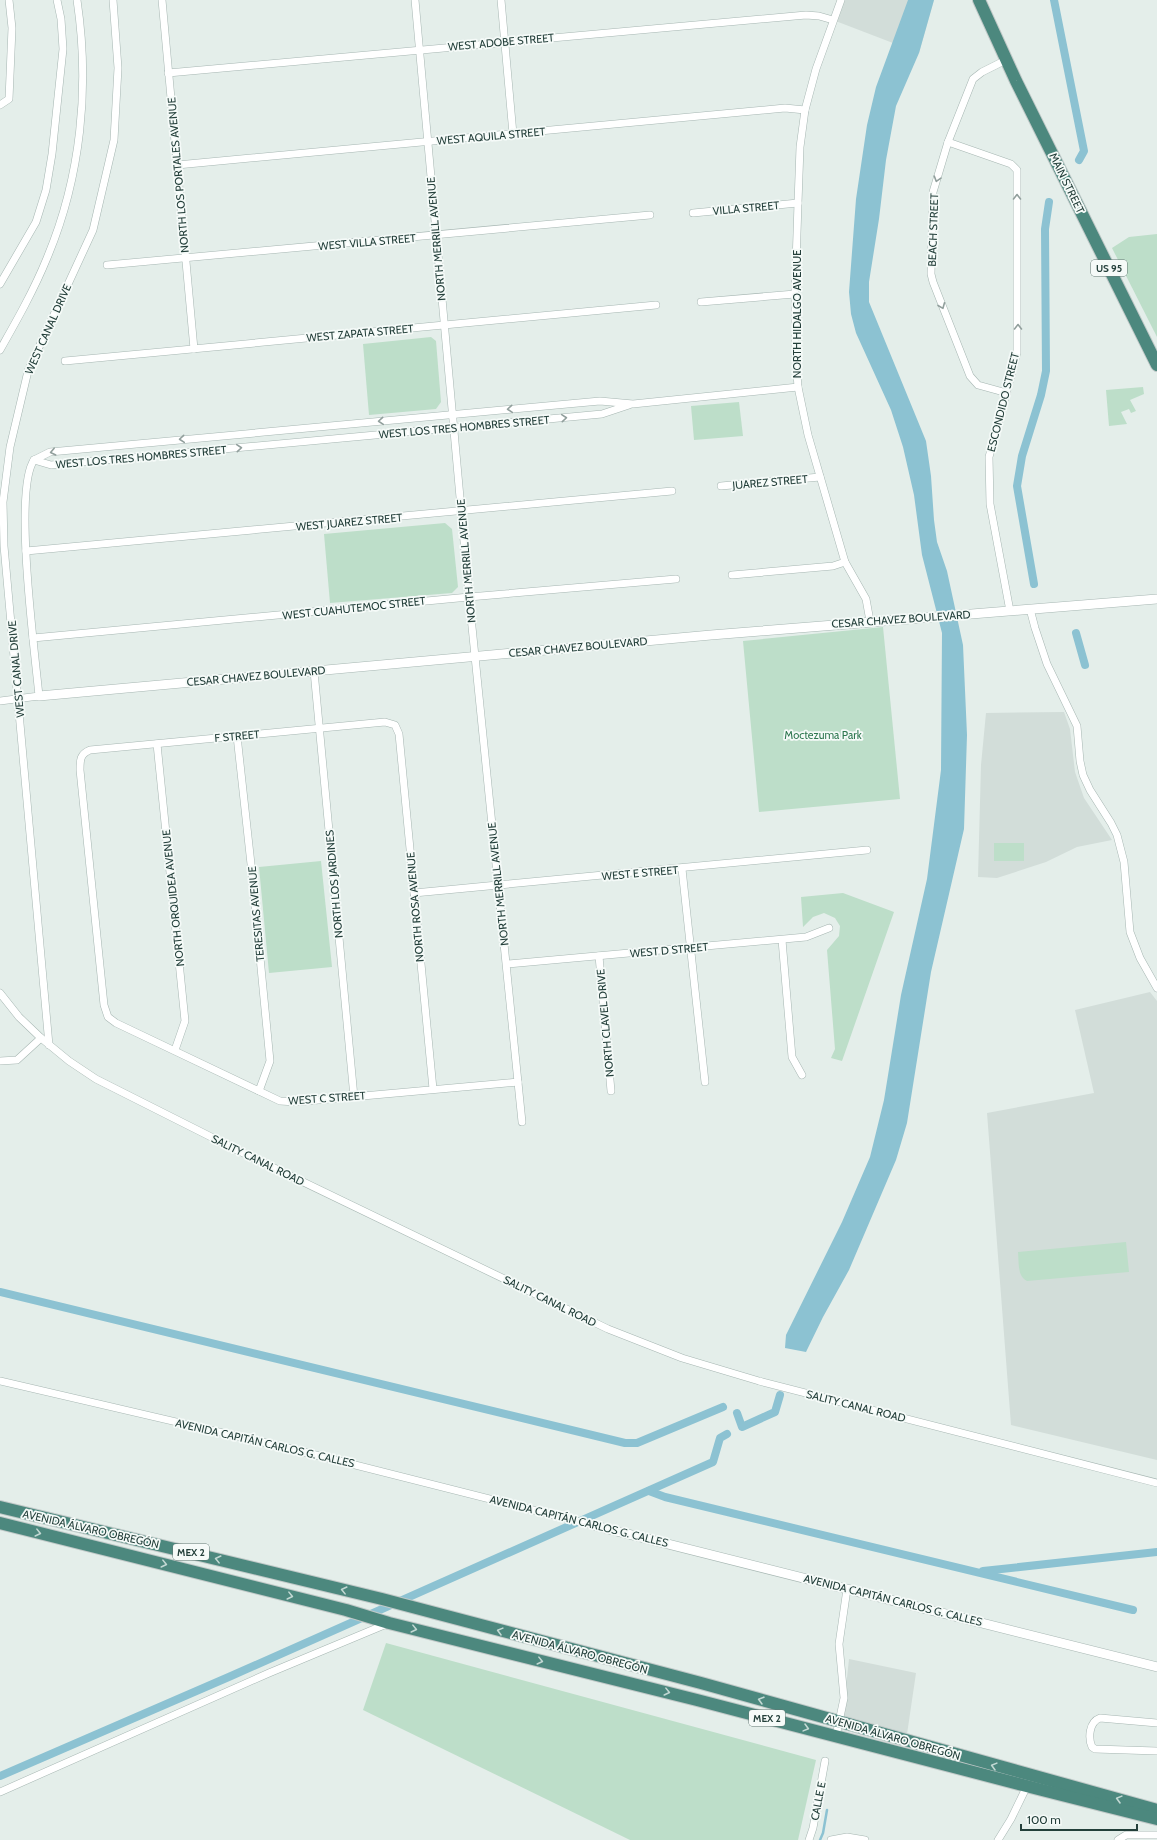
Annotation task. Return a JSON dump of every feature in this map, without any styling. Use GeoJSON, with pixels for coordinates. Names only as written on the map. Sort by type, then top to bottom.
{"type":"FeatureCollection","features":[{"type":"Feature","properties":{"kind":"highway","name":"MAIN STREET"},"geometry":{"type":"LineString","coordinates":[[979,0],[1006,60],[1157,365]]}},
{"type":"Feature","properties":{"kind":"highway","name":"AVENIDA ÁLVARO OBREGÓN"},"geometry":{"type":"LineString","coordinates":[[0,1506],[382,1599],[701,1684],[1157,1810]]}},
{"type":"Feature","properties":{"kind":"highway","name":"AVENIDA ÁLVARO OBREGÓN"},"geometry":{"type":"LineString","coordinates":[[0,1523],[346,1610],[389,1623],[1157,1819]]}},
{"type":"Feature","properties":{"kind":"street"},"geometry":{"type":"LineString","coordinates":[[0,105],[9,99],[12,28],[9,0]]}},
{"type":"Feature","properties":{"kind":"street"},"geometry":{"type":"LineString","coordinates":[[0,284],[36,222],[46,190],[52,154],[63,49],[61,19],[57,0]]}},
{"type":"Feature","properties":{"kind":"street"},"geometry":{"type":"LineString","coordinates":[[0,350],[23,309],[47,259],[61,219],[73,177],[81,128],[83,77],[82,30],[77,0]]}},
{"type":"Feature","properties":{"kind":"street","name":"WEST CANAL DRIVE"},"geometry":{"type":"LineString","coordinates":[[49,1045],[4,546],[3,502],[10,447],[28,371],[92,230],[101,200],[114,140],[118,91],[118,61],[114,0]]}},
{"type":"Feature","properties":{"kind":"street","name":"NORTH LOS PORTALES AVENUE"},"geometry":{"type":"LineString","coordinates":[[162,0],[194,349]]}},
{"type":"Feature","properties":{"kind":"street","name":"NORTH MERRILL AVENUE"},"geometry":{"type":"LineString","coordinates":[[415,0],[469,597],[522,1122]]}},
{"type":"Feature","properties":{"kind":"street"},"geometry":{"type":"LineString","coordinates":[[501,0],[513,134]]}},
{"type":"Feature","properties":{"kind":"street","name":"NORTH HIDALGO AVENUE"},"geometry":{"type":"LineString","coordinates":[[841,0],[833,20],[804,110],[800,147],[795,294],[795,349],[798,387],[808,435],[845,562],[866,599],[870,621]]}},
{"type":"Feature","properties":{"kind":"street","name":"WEST ADOBE STREET"},"geometry":{"type":"LineString","coordinates":[[168,73],[806,15],[819,16],[833,20]]}},
{"type":"Feature","properties":{"kind":"street","name":"BEACH STREET"},"geometry":{"type":"LineString","coordinates":[[1006,60],[982,72],[973,79],[948,142],[933,192],[931,274],[932,282],[970,376],[978,385],[1007,392]]}},
{"type":"Feature","properties":{"kind":"street","name":"WEST AQUILA STREET"},"geometry":{"type":"LineString","coordinates":[[177,165],[785,108],[804,110]]}},
{"type":"Feature","properties":{"kind":"street","name":"ESCONDIDO STREET"},"geometry":{"type":"LineString","coordinates":[[948,142],[1011,164],[1016,170],[1017,353],[989,457],[990,504],[1010,611]]}},
{"type":"Feature","properties":{"kind":"street","name":"VILLA STREET"},"geometry":{"type":"LineString","coordinates":[[693,212],[798,203]]}},
{"type":"Feature","properties":{"kind":"street","name":"WEST VILLA STREET"},"geometry":{"type":"LineString","coordinates":[[107,266],[650,215]]}},
{"type":"Feature","properties":{"kind":"street"},"geometry":{"type":"LineString","coordinates":[[701,302],[795,294]]}},
{"type":"Feature","properties":{"kind":"street","name":"WEST ZAPATA STREET"},"geometry":{"type":"LineString","coordinates":[[64,361],[656,305]]}},
{"type":"Feature","properties":{"kind":"street","name":"WEST LOS TRES HOMBRES STREET"},"geometry":{"type":"LineString","coordinates":[[34,460],[50,452],[600,401],[633,404],[798,387]]}},
{"type":"Feature","properties":{"kind":"street","name":"WEST LOS TRES HOMBRES STREET"},"geometry":{"type":"LineString","coordinates":[[34,460],[51,465],[454,428],[602,414],[633,404]]}},
{"type":"Feature","properties":{"kind":"street","name":"WEST CANAL DRIVE"},"geometry":{"type":"LineString","coordinates":[[34,460],[28,476],[26,504],[26,551],[39,696]]}},
{"type":"Feature","properties":{"kind":"street","name":"JUAREZ STREET"},"geometry":{"type":"LineString","coordinates":[[721,486],[820,477]]}},
{"type":"Feature","properties":{"kind":"street","name":"WEST JUAREZ STREET"},"geometry":{"type":"LineString","coordinates":[[26,551],[672,491]]}},
{"type":"Feature","properties":{"kind":"street"},"geometry":{"type":"LineString","coordinates":[[732,575],[832,566],[845,562]]}},
{"type":"Feature","properties":{"kind":"street","name":"WEST CUAHUTEMOC STREET"},"geometry":{"type":"LineString","coordinates":[[33,638],[676,579]]}},
{"type":"Feature","properties":{"kind":"street","name":"CESAR CHAVEZ BOULEVARD"},"geometry":{"type":"LineString","coordinates":[[0,701],[39,696],[870,621],[1157,599]]}},
{"type":"Feature","properties":{"kind":"street"},"geometry":{"type":"LineString","coordinates":[[1030,609],[1034,628],[1047,664],[1077,726],[1080,761],[1083,775],[1090,790],[1112,823],[1117,835],[1124,862],[1130,932],[1140,958],[1157,988]]}},
{"type":"Feature","properties":{"kind":"street","name":"NORTH LOS JARDINES"},"geometry":{"type":"LineString","coordinates":[[314,671],[354,1097]]}},
{"type":"Feature","properties":{"kind":"street","name":"F STREET"},"geometry":{"type":"LineString","coordinates":[[108,1017],[104,1005],[81,778],[81,756],[90,750],[384,722],[395,725]]}},
{"type":"Feature","properties":{"kind":"street","name":"NORTH ROSA AVENUE"},"geometry":{"type":"LineString","coordinates":[[395,725],[399,734],[433,1089]]}},
{"type":"Feature","properties":{"kind":"street","name":"TERESITAS AVENUE"},"geometry":{"type":"LineString","coordinates":[[237,736],[270,1061],[259,1091]]}},
{"type":"Feature","properties":{"kind":"street","name":"NORTH ORQUIDEA AVENUE"},"geometry":{"type":"LineString","coordinates":[[157,744],[185,1021],[175,1050]]}},
{"type":"Feature","properties":{"kind":"street","name":"WEST E STREET"},"geometry":{"type":"LineString","coordinates":[[414,894],[867,850]]}},
{"type":"Feature","properties":{"kind":"street"},"geometry":{"type":"LineString","coordinates":[[682,869],[692,948],[705,1082]]}},
{"type":"Feature","properties":{"kind":"street","name":"WEST D STREET"},"geometry":{"type":"LineString","coordinates":[[507,964],[782,940],[806,937],[829,928]]}},
{"type":"Feature","properties":{"kind":"street"},"geometry":{"type":"LineString","coordinates":[[782,940],[792,1057],[802,1075]]}},
{"type":"Feature","properties":{"kind":"street","name":"NORTH CLAVEL DRIVE"},"geometry":{"type":"LineString","coordinates":[[599,956],[611,1091]]}},
{"type":"Feature","properties":{"kind":"street","name":"SALITY CANAL ROAD"},"geometry":{"type":"LineString","coordinates":[[0,993],[19,1017],[41,1038],[96,1079],[237,1150],[608,1329],[682,1358],[759,1382],[1157,1483]]}},
{"type":"Feature","properties":{"kind":"street","name":"WEST C STREET"},"geometry":{"type":"LineString","coordinates":[[108,1017],[116,1023],[280,1101],[296,1102],[518,1082]]}},
{"type":"Feature","properties":{"kind":"street"},"geometry":{"type":"LineString","coordinates":[[0,1060],[17,1060],[41,1038]]}},
{"type":"Feature","properties":{"kind":"street","name":"AVENIDA CAPITÁN CARLOS G. CALLES"},"geometry":{"type":"LineString","coordinates":[[0,1381],[284,1447],[1157,1667]]}},
{"type":"Feature","properties":{"kind":"street"},"geometry":{"type":"LineString","coordinates":[[836,1736],[844,1698],[839,1644],[847,1589]]}},
{"type":"Feature","properties":{"kind":"street"},"geometry":{"type":"LineString","coordinates":[[0,1792],[269,1673],[389,1623]]}},
{"type":"Feature","properties":{"kind":"street"},"geometry":{"type":"LineString","coordinates":[[1157,1723],[1100,1718],[1094,1720],[1092,1723],[1090,1739],[1092,1748],[1095,1749],[1157,1751]]}},
{"type":"Feature","properties":{"kind":"street","name":"CALLE E"},"geometry":{"type":"LineString","coordinates":[[809,1840],[813,1828],[825,1762]]}},
{"type":"Feature","properties":{"kind":"street"},"geometry":{"type":"LineString","coordinates":[[998,1840],[1011,1819],[1026,1786]]}},
{"type":"Feature","properties":{"kind":"street"},"geometry":{"type":"LineString","coordinates":[[1118,1840],[1126,1835],[1157,1835]]}},
{"type":"Feature","properties":{"kind":"street"},"geometry":{"type":"LineString","coordinates":[[832,1839],[847,1837],[865,1840]]}},
{"type":"Feature","properties":{"kind":"shaded area"},"geometry":{"type":"Polygon","coordinates":[[[841,0],[934,0],[919,53],[833,20],[841,0]]]}},
{"type":"Feature","properties":{"kind":"shaded area"},"geometry":{"type":"Polygon","coordinates":[[[1064,712],[1070,729],[1075,772],[1084,798],[1112,840],[1077,847],[1046,862],[997,878],[978,877],[981,765],[986,713],[1064,712]]]}},
{"type":"Feature","properties":{"kind":"shaded area"},"geometry":{"type":"Polygon","coordinates":[[[1150,992],[1157,1001],[1157,1460],[1011,1425],[987,1113],[1094,1093],[1075,1010],[1150,992]]]}},
{"type":"Feature","properties":{"kind":"shaded area"},"geometry":{"type":"Polygon","coordinates":[[[849,1659],[916,1673],[906,1741],[842,1724],[849,1659]]]}},
{"type":"Feature","properties":{"kind":"green space"},"geometry":{"type":"Polygon","coordinates":[[[1157,234],[1157,337],[1112,248],[1129,237],[1157,234]]]}},
{"type":"Feature","properties":{"kind":"green space"},"geometry":{"type":"Polygon","coordinates":[[[431,337],[436,341],[441,402],[436,409],[369,415],[363,344],[431,337]]]}},
{"type":"Feature","properties":{"kind":"green space"},"geometry":{"type":"Polygon","coordinates":[[[1143,387],[1144,394],[1130,400],[1136,411],[1131,413],[1129,409],[1121,412],[1127,424],[1109,426],[1106,390],[1143,387]]]}},
{"type":"Feature","properties":{"kind":"green space"},"geometry":{"type":"Polygon","coordinates":[[[739,402],[743,436],[694,440],[691,406],[739,402]]]}},
{"type":"Feature","properties":{"kind":"green space"},"geometry":{"type":"Polygon","coordinates":[[[445,523],[452,529],[458,587],[452,593],[330,603],[324,534],[445,523]]]}},
{"type":"Feature","properties":{"kind":"green space","name":"Moctezuma Park"},"geometry":{"type":"Polygon","coordinates":[[[883,627],[900,799],[759,812],[743,641],[883,627]]]}},
{"type":"Feature","properties":{"kind":"green space"},"geometry":{"type":"Polygon","coordinates":[[[994,843],[1024,843],[1024,861],[994,861],[994,843]]]}},
{"type":"Feature","properties":{"kind":"green space"},"geometry":{"type":"Polygon","coordinates":[[[321,861],[332,967],[269,973],[259,867],[321,861]]]}},
{"type":"Feature","properties":{"kind":"green space"},"geometry":{"type":"Polygon","coordinates":[[[843,893],[894,912],[842,1061],[831,1058],[835,1049],[827,950],[839,936],[840,926],[835,918],[824,913],[813,917],[803,927],[801,897],[843,893]]]}},
{"type":"Feature","properties":{"kind":"green space"},"geometry":{"type":"Polygon","coordinates":[[[1126,1242],[1129,1272],[1027,1281],[1020,1272],[1018,1252],[1126,1242]]]}},
{"type":"Feature","properties":{"kind":"green space"},"geometry":{"type":"Polygon","coordinates":[[[386,1643],[816,1760],[798,1840],[630,1840],[363,1710],[386,1643]]]}},
{"type":"Feature","properties":{"kind":"water"},"geometry":{"type":"Polygon","coordinates":[[[908,0],[934,0],[919,53],[896,106],[886,160],[879,219],[869,282],[869,302],[926,441],[937,542],[947,571],[963,645],[967,735],[964,829],[931,972],[907,1123],[896,1160],[849,1270],[806,1352],[785,1348],[786,1335],[842,1222],[870,1157],[884,1100],[901,995],[927,879],[941,770],[942,633],[922,555],[914,495],[903,447],[891,410],[856,333],[851,314],[849,292],[856,199],[867,125],[876,87],[908,0]]]}},
{"type":"Feature","properties":{"kind":"waterway"},"geometry":{"type":"LineString","coordinates":[[1054,0],[1084,151],[1079,160]]}},
{"type":"Feature","properties":{"kind":"waterway"},"geometry":{"type":"LineString","coordinates":[[1034,584],[1017,486],[1022,456],[1041,395],[1046,371],[1045,229],[1049,202]]}},
{"type":"Feature","properties":{"kind":"waterway"},"geometry":{"type":"LineString","coordinates":[[1076,633],[1085,665]]}},
{"type":"Feature","properties":{"kind":"waterway"},"geometry":{"type":"LineString","coordinates":[[0,1292],[625,1443],[637,1443],[723,1407]]}},
{"type":"Feature","properties":{"kind":"waterway"},"geometry":{"type":"LineString","coordinates":[[737,1413],[742,1427],[775,1412],[780,1395]]}},
{"type":"Feature","properties":{"kind":"waterway"},"geometry":{"type":"LineString","coordinates":[[0,1776],[231,1676],[713,1462],[720,1438],[727,1434]]}},
{"type":"Feature","properties":{"kind":"waterway"},"geometry":{"type":"LineString","coordinates":[[649,1491],[665,1497],[1133,1610]]}},
{"type":"Feature","properties":{"kind":"waterway"},"geometry":{"type":"LineString","coordinates":[[983,1571],[1157,1552]]}},
{"type":"Feature","properties":{"kind":"waterway"},"geometry":{"type":"LineString","coordinates":[[820,1840],[823,1833],[827,1810]]}}]}
